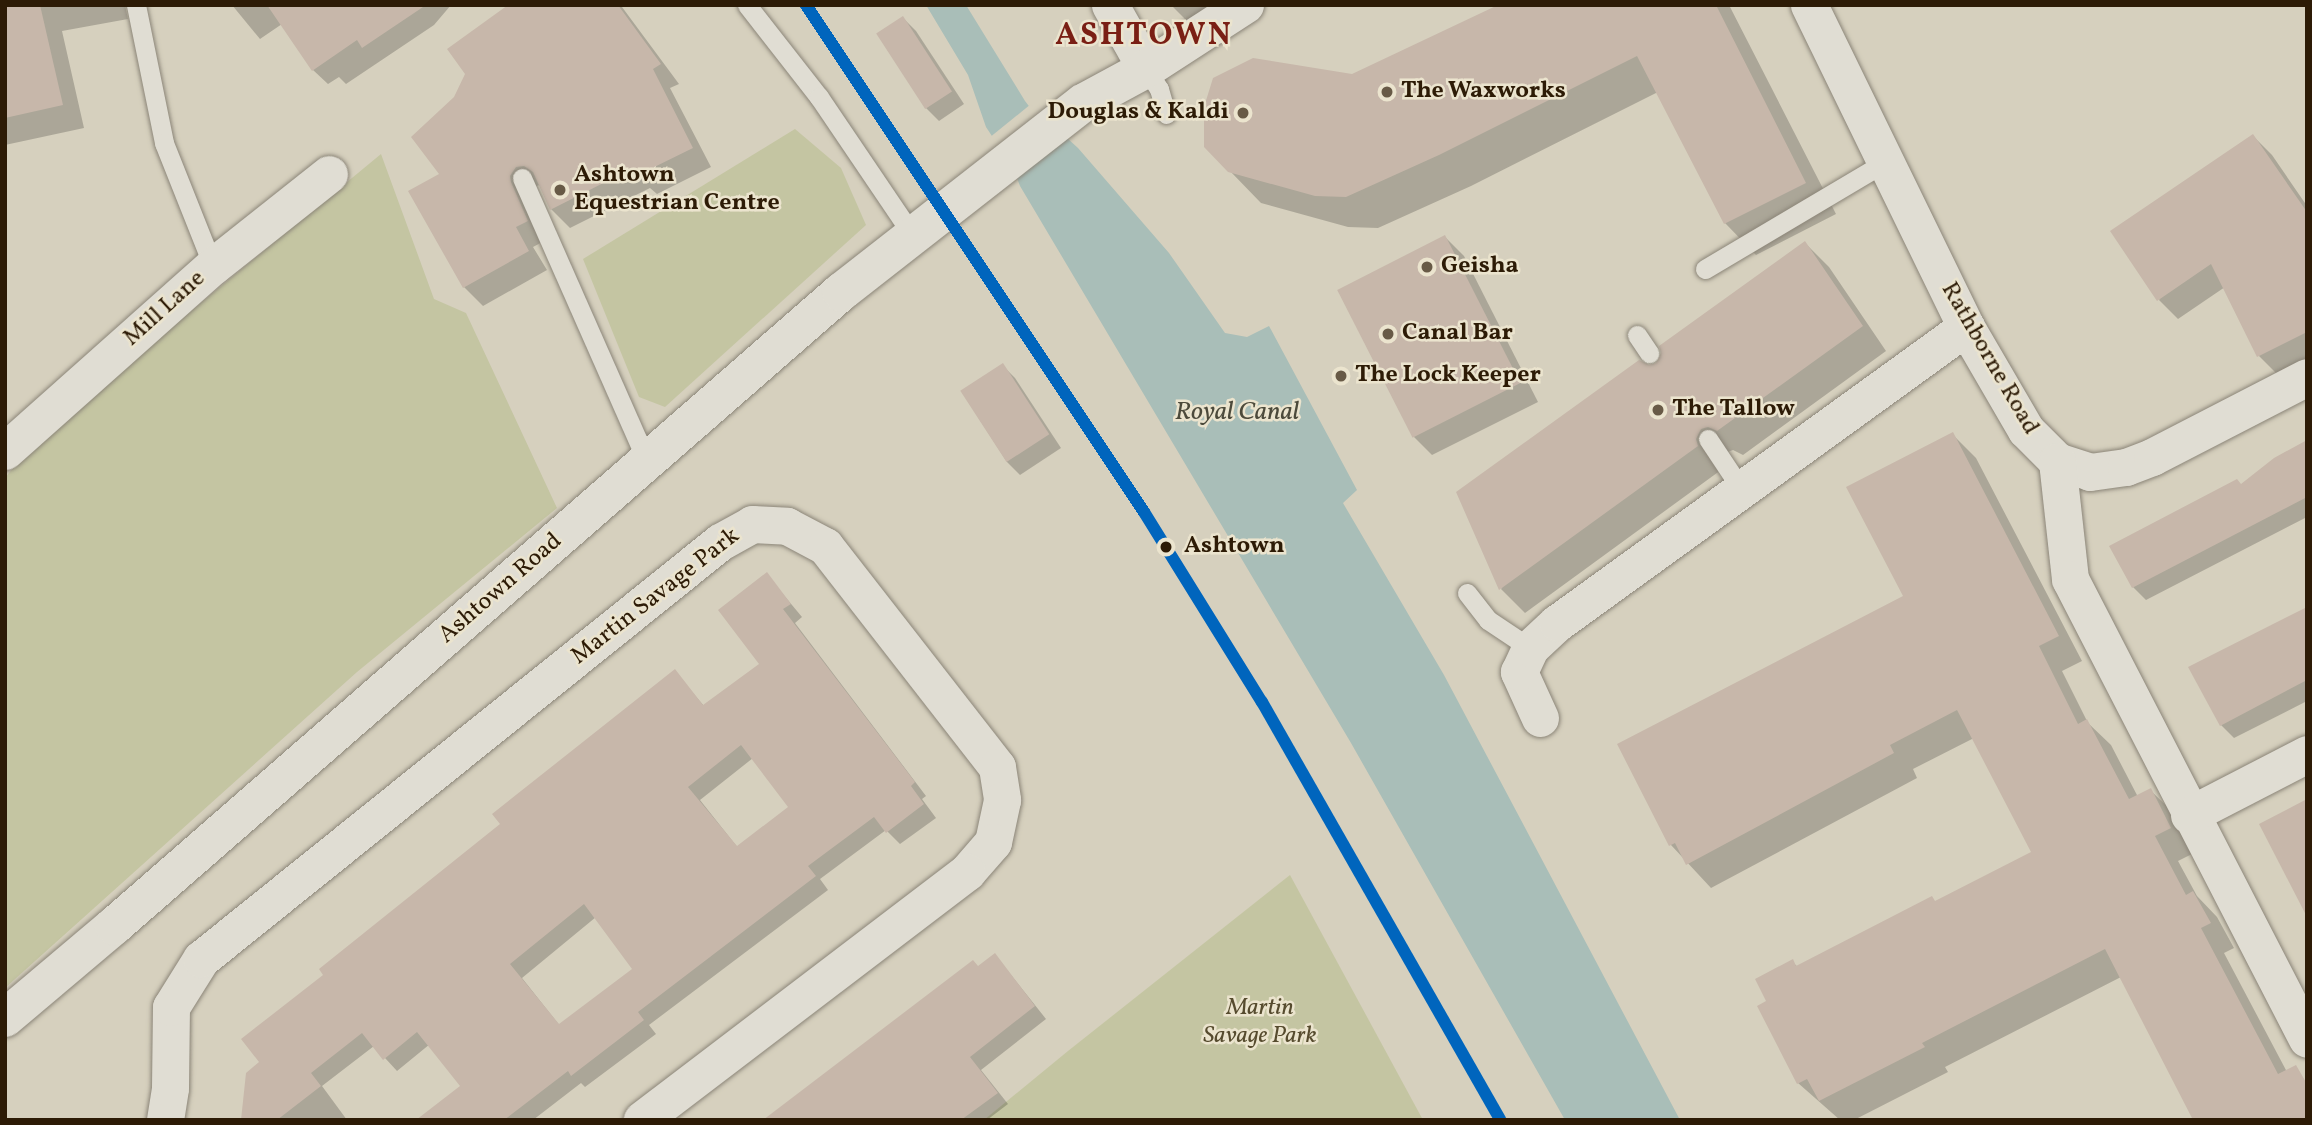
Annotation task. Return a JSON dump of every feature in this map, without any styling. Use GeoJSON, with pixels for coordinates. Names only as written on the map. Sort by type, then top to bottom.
{"type":"FeatureCollection","features":[{"type":"Feature","properties":{"kind":"street"},"geometry":{"type":"LineString","coordinates":[[1110,5],[1146,69],[1245,5]]}},
{"type":"Feature","properties":{"kind":"street","name":"Rathborne Road"},"geometry":{"type":"LineString","coordinates":[[1809,5],[1966,327],[2026,430],[2057,460],[2090,472],[2126,467],[2152,457],[2307,377]]}},
{"type":"Feature","properties":{"kind":"street","name":"Ashtown Road"},"geometry":{"type":"LineString","coordinates":[[5,1018],[841,292],[1000,165],[1083,103],[1146,69]]}},
{"type":"Feature","properties":{"kind":"street","name":"Mill Lane"},"geometry":{"type":"LineString","coordinates":[[5,450],[213,266],[329,174]]}},
{"type":"Feature","properties":{"kind":"street"},"geometry":{"type":"LineString","coordinates":[[1540,718],[1519,672],[1530,648],[1557,623],[1966,327]]}},
{"type":"Feature","properties":{"kind":"street"},"geometry":{"type":"LineString","coordinates":[[2057,460],[2070,579],[2189,815],[2307,1039]]}},
{"type":"Feature","properties":{"kind":"street","name":"Martin Savage Park"},"geometry":{"type":"LineString","coordinates":[[165,1120],[170,1088],[171,1007],[201,959],[720,542],[752,524],[787,526],[825,546],[997,767],[1002,800],[993,842],[967,872],[642,1120]]}},
{"type":"Feature","properties":{"kind":"street"},"geometry":{"type":"LineString","coordinates":[[2189,815],[2307,754]]}},
{"type":"Feature","properties":{"kind":"lane"},"geometry":{"type":"LineString","coordinates":[[136,5],[164,144],[213,266]]}},
{"type":"Feature","properties":{"kind":"lane"},"geometry":{"type":"LineString","coordinates":[[747,5],[819,97],[913,236]]}},
{"type":"Feature","properties":{"kind":"lane"},"geometry":{"type":"LineString","coordinates":[[1146,69],[1159,89],[1166,114]]}},
{"type":"Feature","properties":{"kind":"lane"},"geometry":{"type":"LineString","coordinates":[[1704,269],[1885,162]]}},
{"type":"Feature","properties":{"kind":"lane"},"geometry":{"type":"LineString","coordinates":[[522,178],[647,461]]}},
{"type":"Feature","properties":{"kind":"lane"},"geometry":{"type":"LineString","coordinates":[[1637,335],[1649,353]]}},
{"type":"Feature","properties":{"kind":"lane"},"geometry":{"type":"LineString","coordinates":[[1708,439],[1742,490]]}},
{"type":"Feature","properties":{"kind":"lane"},"geometry":{"type":"LineString","coordinates":[[1467,593],[1488,621],[1530,648]]}},
{"type":"Feature","properties":{"kind":"green space"},"geometry":{"type":"Polygon","coordinates":[[[795,129],[841,168],[866,225],[665,407],[639,397],[583,259],[795,129]]]}},
{"type":"Feature","properties":{"kind":"green space"},"geometry":{"type":"Polygon","coordinates":[[[381,154],[434,299],[466,313],[557,508],[357,672],[5,988],[5,478],[35,440],[381,154]]]}},
{"type":"Feature","properties":{"kind":"green space","name":"Martin Savage Park"},"geometry":{"type":"Polygon","coordinates":[[[1290,875],[1423,1120],[984,1120],[1068,1051],[1290,875]]]}},
{"type":"Feature","properties":{"kind":"water","name":"Royal Canal"},"geometry":{"type":"Polygon","coordinates":[[[926,5],[966,5],[1025,101],[1058,144],[1067,138],[1078,148],[1169,253],[1225,333],[1247,337],[1269,326],[1357,490],[1343,503],[1444,675],[1680,1120],[1565,1120],[1351,743],[1020,186],[1013,168],[986,127],[968,75],[926,5]]]}},
{"type":"Feature","properties":{"kind":"pier"},"geometry":{"type":"Polygon","coordinates":[[[1031,104],[1059,139],[1017,173],[989,138],[1031,104]]]}},
{"type":"Feature","properties":{"kind":"building"},"geometry":{"type":"Polygon","coordinates":[[[5,5],[40,5],[63,105],[5,118],[5,5]]]}},
{"type":"Feature","properties":{"kind":"building"},"geometry":{"type":"Polygon","coordinates":[[[267,5],[426,5],[362,48],[357,40],[312,71],[267,5]]]}},
{"type":"Feature","properties":{"kind":"building"},"geometry":{"type":"Polygon","coordinates":[[[508,5],[618,5],[661,64],[653,69],[693,148],[636,176],[633,168],[550,210],[533,172],[524,166],[516,167],[510,176],[511,182],[528,221],[516,227],[529,251],[463,288],[408,191],[439,174],[411,137],[454,97],[465,74],[447,49],[508,5]]]}},
{"type":"Feature","properties":{"kind":"building","name":"The Waxworks"},"geometry":{"type":"Polygon","coordinates":[[[1498,5],[1716,5],[1806,183],[1724,224],[1637,56],[1439,155],[1346,197],[1315,196],[1228,172],[1204,147],[1204,107],[1213,78],[1253,58],[1352,74],[1498,5]]]}},
{"type":"Feature","properties":{"kind":"building"},"geometry":{"type":"Polygon","coordinates":[[[903,16],[952,91],[925,109],[876,33],[903,16]]]}},
{"type":"Feature","properties":{"kind":"building"},"geometry":{"type":"Polygon","coordinates":[[[2253,134],[2307,212],[2307,332],[2257,357],[2211,264],[2157,301],[2110,231],[2253,134]]]}},
{"type":"Feature","properties":{"kind":"building"},"geometry":{"type":"Polygon","coordinates":[[[1445,235],[1520,383],[1413,438],[1337,290],[1445,235]]]}},
{"type":"Feature","properties":{"kind":"building","name":"The Tallow"},"geometry":{"type":"Polygon","coordinates":[[[1805,241],[1863,326],[1717,431],[1708,427],[1701,429],[1696,439],[1698,446],[1499,590],[1456,492],[1639,360],[1649,365],[1656,363],[1661,353],[1659,346],[1805,241]]]}},
{"type":"Feature","properties":{"kind":"building"},"geometry":{"type":"Polygon","coordinates":[[[1003,363],[1049,434],[1007,462],[960,391],[1003,363]]]}},
{"type":"Feature","properties":{"kind":"building"},"geometry":{"type":"Polygon","coordinates":[[[1953,432],[2059,636],[2039,646],[2078,724],[2087,719],[2129,799],[2151,788],[2171,828],[2155,836],[2186,895],[2193,891],[2211,923],[2201,928],[2278,1074],[2296,1065],[2307,1084],[2307,1120],[2193,1120],[2105,949],[1922,1043],[1925,1047],[1819,1101],[1807,1079],[1797,1084],[1757,1006],[1766,1001],[1755,979],[1793,959],[1796,966],[1932,896],[1935,901],[2031,852],[1957,710],[1890,745],[1894,753],[1686,865],[1675,843],[1669,846],[1617,744],[1903,596],[1846,487],[1953,432]]]}},
{"type":"Feature","properties":{"kind":"building"},"geometry":{"type":"Polygon","coordinates":[[[2307,440],[2307,497],[2132,588],[2109,546],[2237,479],[2241,484],[2274,458],[2307,440]]]}},
{"type":"Feature","properties":{"kind":"building"},"geometry":{"type":"Polygon","coordinates":[[[767,572],[791,604],[783,609],[915,782],[911,786],[924,804],[886,833],[874,817],[808,866],[816,876],[638,1012],[644,1020],[571,1076],[568,1071],[504,1120],[416,1120],[460,1086],[417,1032],[383,1060],[362,1033],[311,1073],[321,1086],[277,1120],[241,1120],[246,1073],[259,1062],[241,1039],[323,975],[319,969],[500,824],[492,814],[675,669],[703,705],[759,664],[718,610],[767,572]],[[741,745],[688,787],[737,846],[788,807],[741,745]],[[584,904],[510,964],[559,1024],[632,969],[584,904]]]}},
{"type":"Feature","properties":{"kind":"building"},"geometry":{"type":"Polygon","coordinates":[[[2307,607],[2307,680],[2220,726],[2188,667],[2307,607]]]}},
{"type":"Feature","properties":{"kind":"building"},"geometry":{"type":"Polygon","coordinates":[[[2307,799],[2307,917],[2259,824],[2307,799]]]}},
{"type":"Feature","properties":{"kind":"building"},"geometry":{"type":"Polygon","coordinates":[[[995,953],[1035,1006],[970,1057],[998,1093],[961,1120],[763,1120],[973,960],[978,966],[995,953]]]}},
{"type":"Feature","properties":{"kind":"transit line"},"geometry":{"type":"LineString","coordinates":[[806,5],[1144,512],[1262,702],[1500,1120]]}},
{"type":"Feature","properties":{"kind":"place","name":"The Waxworks"},"geometry":{"type":"Point","coordinates":[1387,92]}},
{"type":"Feature","properties":{"kind":"place","name":"Douglas & Kaldi"},"geometry":{"type":"Point","coordinates":[1243,113]}},
{"type":"Feature","properties":{"kind":"place","name":"Ashtown Equestrian Centre"},"geometry":{"type":"Point","coordinates":[560,190]}},
{"type":"Feature","properties":{"kind":"place","name":"Geisha"},"geometry":{"type":"Point","coordinates":[1427,267]}},
{"type":"Feature","properties":{"kind":"place","name":"Canal Bar"},"geometry":{"type":"Point","coordinates":[1388,334]}},
{"type":"Feature","properties":{"kind":"place","name":"The Lock Keeper"},"geometry":{"type":"Point","coordinates":[1341,376]}},
{"type":"Feature","properties":{"kind":"place","name":"The Tallow"},"geometry":{"type":"Point","coordinates":[1658,410]}},
{"type":"Feature","properties":{"kind":"place","name":"Ashtown"},"geometry":{"type":"Point","coordinates":[1166,547]}},
{"type":"Feature","properties":{"kind":"district","name":"ASHTOWN"},"geometry":{"type":"Point","coordinates":[1144,36]}}]}
